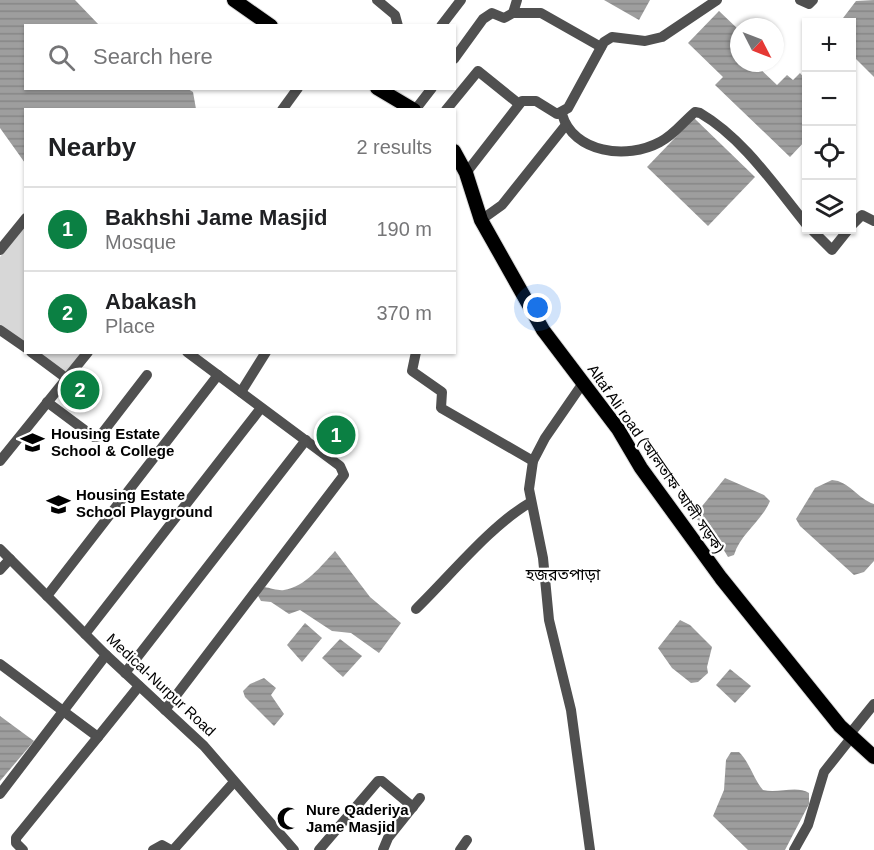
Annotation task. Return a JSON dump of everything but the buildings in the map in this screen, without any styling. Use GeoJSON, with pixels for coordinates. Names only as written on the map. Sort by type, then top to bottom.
{"type":"FeatureCollection","features":[{"type":"Feature","properties":{"kind":"main road"},"geometry":{"type":"LineString","coordinates":[[240,1],[269,24]]}},
{"type":"Feature","properties":{"kind":"main road"},"geometry":{"type":"LineString","coordinates":[[394,93],[413,108]]}},
{"type":"Feature","properties":{"kind":"main road","name":"Altaf Ali road (আলতাফ আলী সড়ক)"},"geometry":{"type":"LineString","coordinates":[[456,155],[466,173],[481,220],[543,330],[618,429],[641,468],[698,548],[793,670],[850,736],[874,757]]}},
{"type":"Feature","properties":{"kind":"street"},"geometry":{"type":"LineString","coordinates":[[377,0],[394,15],[397,24]]}},
{"type":"Feature","properties":{"kind":"street"},"geometry":{"type":"LineString","coordinates":[[442,24],[460,0]]}},
{"type":"Feature","properties":{"kind":"street"},"geometry":{"type":"LineString","coordinates":[[513,13],[517,0]]}},
{"type":"Feature","properties":{"kind":"street"},"geometry":{"type":"LineString","coordinates":[[562,114],[568,108],[602,46],[612,37],[645,41],[662,37],[717,0]]}},
{"type":"Feature","properties":{"kind":"street"},"geometry":{"type":"LineString","coordinates":[[800,0],[809,4],[813,0]]}},
{"type":"Feature","properties":{"kind":"street"},"geometry":{"type":"LineString","coordinates":[[456,56],[490,14],[504,18],[513,13],[541,14],[602,46]]}},
{"type":"Feature","properties":{"kind":"street"},"geometry":{"type":"LineString","coordinates":[[448,108],[478,71],[519,104]]}},
{"type":"Feature","properties":{"kind":"street"},"geometry":{"type":"LineString","coordinates":[[283,108],[297,90]]}},
{"type":"Feature","properties":{"kind":"street"},"geometry":{"type":"LineString","coordinates":[[417,108],[430,90]]}},
{"type":"Feature","properties":{"kind":"street"},"geometry":{"type":"LineString","coordinates":[[466,173],[519,104],[532,99],[557,114],[562,114]]}},
{"type":"Feature","properties":{"kind":"street"},"geometry":{"type":"LineString","coordinates":[[562,114],[565,126],[572,135],[598,149],[643,150],[662,141],[695,112],[700,113],[745,152],[802,218]]}},
{"type":"Feature","properties":{"kind":"street"},"geometry":{"type":"LineString","coordinates":[[481,220],[496,211],[514,192],[565,126]]}},
{"type":"Feature","properties":{"kind":"street"},"geometry":{"type":"LineString","coordinates":[[856,221],[862,215],[874,221]]}},
{"type":"Feature","properties":{"kind":"street"},"geometry":{"type":"LineString","coordinates":[[0,250],[24,220]]}},
{"type":"Feature","properties":{"kind":"street"},"geometry":{"type":"LineString","coordinates":[[816,234],[832,250],[845,234]]}},
{"type":"Feature","properties":{"kind":"street"},"geometry":{"type":"LineString","coordinates":[[0,330],[24,347]]}},
{"type":"Feature","properties":{"kind":"street"},"geometry":{"type":"LineString","coordinates":[[34,354],[66,378]]}},
{"type":"Feature","properties":{"kind":"street"},"geometry":{"type":"LineString","coordinates":[[0,461],[86,354]]}},
{"type":"Feature","properties":{"kind":"street"},"geometry":{"type":"LineString","coordinates":[[165,710],[344,475],[340,466],[190,354]]}},
{"type":"Feature","properties":{"kind":"street"},"geometry":{"type":"LineString","coordinates":[[241,392],[265,354]]}},
{"type":"Feature","properties":{"kind":"street"},"geometry":{"type":"LineString","coordinates":[[416,354],[412,371],[442,392],[441,408],[533,462]]}},
{"type":"Feature","properties":{"kind":"street"},"geometry":{"type":"LineString","coordinates":[[47,402],[94,437],[100,436],[147,375]]}},
{"type":"Feature","properties":{"kind":"street"},"geometry":{"type":"LineString","coordinates":[[47,596],[218,375]]}},
{"type":"Feature","properties":{"kind":"street"},"geometry":{"type":"LineString","coordinates":[[583,383],[554,424],[533,462],[529,489],[543,558],[549,620],[571,710],[590,850]]}},
{"type":"Feature","properties":{"kind":"street"},"geometry":{"type":"LineString","coordinates":[[85,634],[261,408]]}},
{"type":"Feature","properties":{"kind":"street"},"geometry":{"type":"LineString","coordinates":[[125,673],[306,440]]}},
{"type":"Feature","properties":{"kind":"street"},"geometry":{"type":"LineString","coordinates":[[416,609],[486,538],[518,510],[531,502]]}},
{"type":"Feature","properties":{"kind":"street","name":"Medical-Nurpur Road"},"geometry":{"type":"LineString","coordinates":[[0,549],[106,655],[204,746],[294,850]]}},
{"type":"Feature","properties":{"kind":"street"},"geometry":{"type":"LineString","coordinates":[[0,570],[10,559]]}},
{"type":"Feature","properties":{"kind":"street"},"geometry":{"type":"LineString","coordinates":[[0,794],[106,655]]}},
{"type":"Feature","properties":{"kind":"street"},"geometry":{"type":"LineString","coordinates":[[0,664],[98,737]]}},
{"type":"Feature","properties":{"kind":"street"},"geometry":{"type":"LineString","coordinates":[[22,850],[16,843],[16,838],[139,686]]}},
{"type":"Feature","properties":{"kind":"street"},"geometry":{"type":"LineString","coordinates":[[794,850],[808,825],[825,772],[874,704]]}},
{"type":"Feature","properties":{"kind":"street"},"geometry":{"type":"LineString","coordinates":[[319,850],[378,781],[382,781],[417,802],[388,838],[383,850]]}},
{"type":"Feature","properties":{"kind":"street"},"geometry":{"type":"LineString","coordinates":[[153,850],[162,845],[171,850],[174,849],[234,782]]}},
{"type":"Feature","properties":{"kind":"street"},"geometry":{"type":"LineString","coordinates":[[460,850],[467,840]]}},
{"type":"Feature","properties":{"kind":"shaded area"},"geometry":{"type":"Polygon","coordinates":[[[0,0],[75,0],[98,24],[24,24],[24,90],[190,90],[193,92],[196,108],[24,108],[24,162],[0,128],[0,0]]]}},
{"type":"Feature","properties":{"kind":"shaded area"},"geometry":{"type":"Polygon","coordinates":[[[604,0],[650,0],[639,20],[604,0]]]}},
{"type":"Feature","properties":{"kind":"shaded area"},"geometry":{"type":"Polygon","coordinates":[[[874,0],[874,77],[856,59],[856,18],[843,18],[856,1],[874,0]]]}},
{"type":"Feature","properties":{"kind":"shaded area"},"geometry":{"type":"Polygon","coordinates":[[[719,11],[730,21],[730,72],[763,72],[777,85],[787,75],[793,80],[800,73],[802,75],[802,144],[790,157],[715,85],[723,77],[688,43],[719,11]]]}},
{"type":"Feature","properties":{"kind":"shaded area"},"geometry":{"type":"Polygon","coordinates":[[[694,118],[755,177],[708,226],[647,167],[694,118]]]}},
{"type":"Feature","properties":{"kind":"shaded area"},"geometry":{"type":"Polygon","coordinates":[[[24,227],[24,344],[0,326],[0,257],[24,227]]]}},
{"type":"Feature","properties":{"kind":"shaded area"},"geometry":{"type":"Polygon","coordinates":[[[37,354],[84,354],[66,375],[37,354]]]}},
{"type":"Feature","properties":{"kind":"shaded area"},"geometry":{"type":"Polygon","coordinates":[[[725,478],[764,495],[770,501],[762,515],[741,540],[734,555],[728,557],[719,542],[694,516],[725,478]]]}},
{"type":"Feature","properties":{"kind":"shaded area"},"geometry":{"type":"Polygon","coordinates":[[[832,480],[843,483],[874,504],[874,561],[864,572],[854,575],[800,526],[796,519],[815,488],[832,480]]]}},
{"type":"Feature","properties":{"kind":"shaded area"},"geometry":{"type":"Polygon","coordinates":[[[335,551],[370,597],[401,623],[379,653],[351,633],[332,631],[300,610],[289,614],[271,602],[261,601],[257,594],[265,587],[282,590],[299,585],[335,551]]]}},
{"type":"Feature","properties":{"kind":"shaded area"},"geometry":{"type":"Polygon","coordinates":[[[680,620],[690,625],[712,647],[707,667],[708,673],[698,682],[691,683],[672,668],[658,648],[680,620]]]}},
{"type":"Feature","properties":{"kind":"shaded area"},"geometry":{"type":"Polygon","coordinates":[[[305,623],[322,638],[302,662],[287,645],[305,623]]]}},
{"type":"Feature","properties":{"kind":"shaded area"},"geometry":{"type":"Polygon","coordinates":[[[340,639],[362,656],[343,677],[322,658],[340,639]]]}},
{"type":"Feature","properties":{"kind":"shaded area"},"geometry":{"type":"Polygon","coordinates":[[[730,669],[751,686],[735,703],[716,685],[730,669]]]}},
{"type":"Feature","properties":{"kind":"shaded area"},"geometry":{"type":"Polygon","coordinates":[[[264,678],[276,688],[271,695],[284,714],[274,726],[245,697],[243,691],[250,684],[264,678]]]}},
{"type":"Feature","properties":{"kind":"shaded area"},"geometry":{"type":"Polygon","coordinates":[[[0,716],[34,741],[0,781],[0,716]]]}},
{"type":"Feature","properties":{"kind":"shaded area"},"geometry":{"type":"Polygon","coordinates":[[[731,752],[739,752],[743,756],[763,790],[798,790],[809,793],[809,804],[785,850],[748,850],[713,816],[724,790],[726,760],[731,752]]]}},
{"type":"Feature","properties":{"kind":"place","name":"Abakash"},"geometry":{"type":"Point","coordinates":[80,390]}},
{"type":"Feature","properties":{"kind":"place","name":"Bakhshi Jame Masjid"},"geometry":{"type":"Point","coordinates":[336,435]}},
{"type":"Feature","properties":{"kind":"place","name":"Housing Estate School & College"},"geometry":{"type":"Point","coordinates":[33,443]}},
{"type":"Feature","properties":{"kind":"place","name":"Housing Estate School Playground"},"geometry":{"type":"Point","coordinates":[58,504]}},
{"type":"Feature","properties":{"kind":"place","name":"Nure Qaderiya Jame Masjid"},"geometry":{"type":"Point","coordinates":[288,819]}},
{"type":"Feature","properties":{"kind":"district","name":"হজরতপাড়া"},"geometry":{"type":"Point","coordinates":[563,574]}}]}
